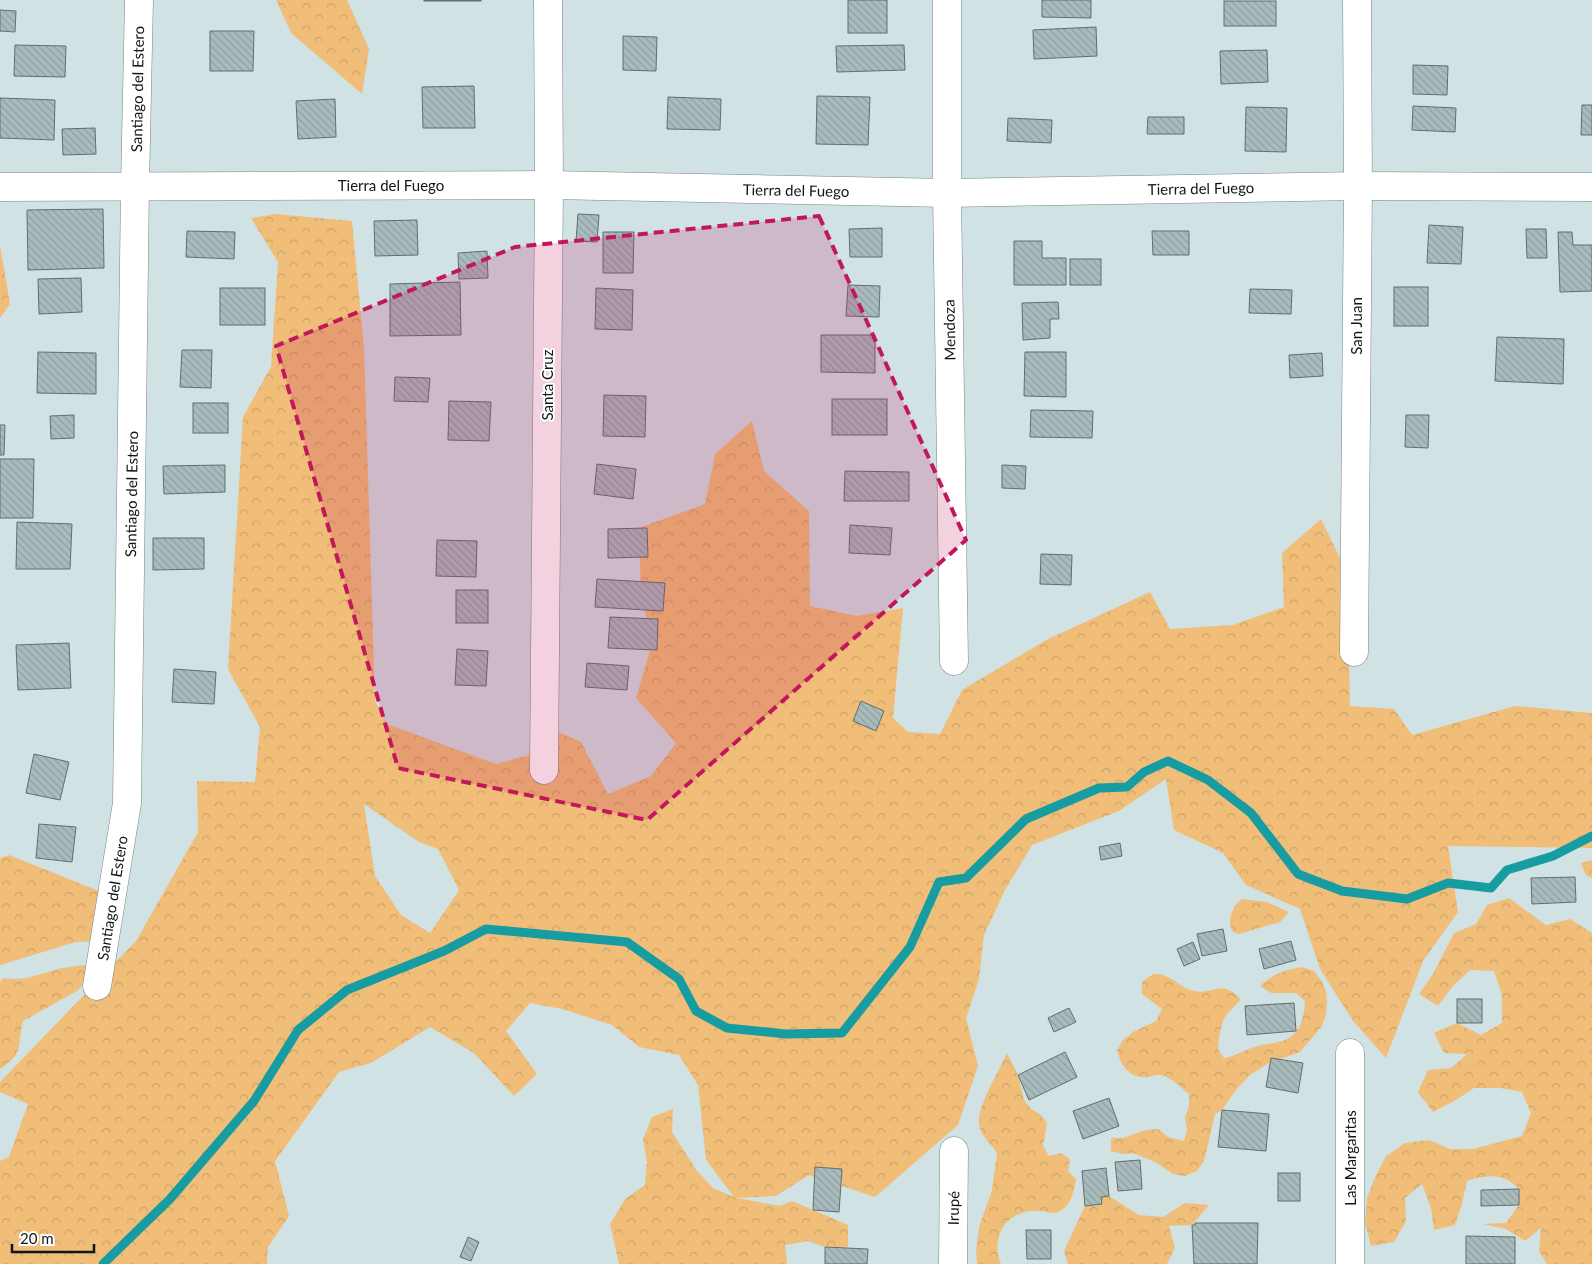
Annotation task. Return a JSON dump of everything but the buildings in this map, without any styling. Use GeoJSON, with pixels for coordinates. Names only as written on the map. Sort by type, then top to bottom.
{"type":"FeatureCollection","features":[{"type":"Feature","properties":{"kind":"street","name":"Santiago del Estero"},"geometry":{"type":"LineString","coordinates":[[98,986],[127,803],[139,0]]}},
{"type":"Feature","properties":{"kind":"street","name":"Santa Cruz"},"geometry":{"type":"LineString","coordinates":[[544,770],[549,185],[548,0]]}},
{"type":"Feature","properties":{"kind":"street","name":"Mendoza"},"geometry":{"type":"LineString","coordinates":[[947,0],[947,193],[954,661]]}},
{"type":"Feature","properties":{"kind":"street","name":"San Juan"},"geometry":{"type":"LineString","coordinates":[[1354,652],[1358,186],[1357,0]]}},
{"type":"Feature","properties":{"kind":"street","name":"Tierra del Fuego"},"geometry":{"type":"LineString","coordinates":[[0,187],[549,185],[947,193],[1358,186],[1592,187]]}},
{"type":"Feature","properties":{"kind":"street","name":"Las Margaritas"},"geometry":{"type":"LineString","coordinates":[[1350,1053],[1350,1264]]}},
{"type":"Feature","properties":{"kind":"street","name":"Irupé"},"geometry":{"type":"LineString","coordinates":[[953,1264],[954,1152]]}},
{"type":"Feature","properties":{"kind":"highlighted area"},"geometry":{"type":"Polygon","coordinates":[[[819,216],[966,540],[647,820],[398,768],[276,346],[515,247],[819,216]]]}},
{"type":"Feature","properties":{"kind":"green space"},"geometry":{"type":"Polygon","coordinates":[[[276,0],[347,0],[369,49],[362,94],[291,33],[276,0]]]}},
{"type":"Feature","properties":{"kind":"green space"},"geometry":{"type":"Polygon","coordinates":[[[276,214],[352,221],[364,348],[375,701],[387,724],[496,764],[530,755],[541,724],[581,742],[608,794],[651,776],[676,743],[636,698],[652,644],[641,594],[639,528],[705,504],[715,454],[752,421],[764,471],[809,511],[810,606],[857,616],[903,608],[893,718],[908,732],[940,734],[962,690],[1048,639],[1150,592],[1170,629],[1233,625],[1284,607],[1282,553],[1321,519],[1340,558],[1348,619],[1350,706],[1394,709],[1412,735],[1515,706],[1592,713],[1592,848],[1448,846],[1458,912],[1423,961],[1386,1058],[1353,1021],[1320,969],[1300,909],[1246,885],[1223,853],[1174,830],[1166,779],[1119,811],[1032,845],[1005,890],[984,935],[979,979],[966,1018],[978,1066],[958,1125],[875,1197],[809,1175],[776,1196],[737,1198],[780,1206],[792,1201],[848,1225],[848,1247],[825,1247],[808,1241],[785,1245],[787,1264],[619,1264],[610,1224],[625,1199],[645,1185],[647,1162],[643,1139],[652,1117],[673,1109],[672,1132],[697,1171],[713,1188],[734,1197],[706,1160],[698,1085],[679,1055],[639,1047],[612,1025],[562,1009],[530,1003],[506,1031],[537,1074],[514,1096],[474,1053],[430,1027],[371,1063],[339,1072],[275,1161],[289,1216],[268,1247],[267,1264],[0,1264],[0,1161],[9,1157],[28,1104],[0,1092],[0,1082],[136,941],[198,832],[197,781],[255,782],[260,727],[228,669],[243,417],[271,367],[278,262],[251,218],[276,214]],[[364,804],[375,876],[401,915],[430,933],[459,890],[438,849],[419,842],[364,804]]]}},
{"type":"Feature","properties":{"kind":"green space"},"geometry":{"type":"Polygon","coordinates":[[[0,245],[10,304],[0,318],[0,245]]]}},
{"type":"Feature","properties":{"kind":"green space"},"geometry":{"type":"Polygon","coordinates":[[[9,855],[99,891],[109,913],[100,935],[120,940],[76,942],[0,965],[0,858],[9,855]]]}},
{"type":"Feature","properties":{"kind":"green space"},"geometry":{"type":"Polygon","coordinates":[[[1592,860],[1592,878],[1586,875],[1581,863],[1592,860]]]}},
{"type":"Feature","properties":{"kind":"green space"},"geometry":{"type":"Polygon","coordinates":[[[1509,898],[1546,925],[1570,919],[1592,933],[1592,1264],[1547,1264],[1539,1251],[1541,1228],[1525,1241],[1506,1229],[1483,1224],[1506,1223],[1519,1205],[1519,1189],[1501,1177],[1488,1176],[1467,1181],[1455,1225],[1434,1230],[1431,1208],[1422,1184],[1405,1198],[1406,1221],[1394,1242],[1371,1246],[1365,1223],[1367,1198],[1375,1177],[1386,1156],[1405,1143],[1429,1140],[1450,1149],[1473,1149],[1522,1136],[1531,1113],[1522,1092],[1500,1088],[1474,1088],[1433,1112],[1418,1092],[1428,1070],[1451,1068],[1467,1054],[1444,1053],[1434,1033],[1457,1023],[1481,1035],[1502,1023],[1502,995],[1494,971],[1470,970],[1453,986],[1438,1006],[1419,994],[1433,974],[1454,933],[1476,924],[1487,905],[1509,898]]]}},
{"type":"Feature","properties":{"kind":"green space"},"geometry":{"type":"Polygon","coordinates":[[[1242,899],[1267,902],[1289,912],[1280,922],[1239,934],[1233,932],[1230,919],[1235,906],[1242,899]]]}},
{"type":"Feature","properties":{"kind":"green space"},"geometry":{"type":"Polygon","coordinates":[[[85,965],[93,974],[77,991],[23,1021],[17,1053],[0,1069],[0,982],[3,978],[27,978],[62,968],[85,965]]]}},
{"type":"Feature","properties":{"kind":"green space"},"geometry":{"type":"Polygon","coordinates":[[[1302,967],[1314,971],[1326,991],[1326,1015],[1322,1026],[1300,1052],[1269,1063],[1250,1075],[1235,1091],[1222,1110],[1215,1114],[1204,1161],[1197,1171],[1185,1176],[1173,1174],[1155,1162],[1133,1153],[1122,1154],[1111,1151],[1111,1138],[1123,1138],[1146,1130],[1158,1129],[1168,1137],[1184,1141],[1187,1130],[1185,1117],[1189,1106],[1189,1094],[1167,1077],[1157,1075],[1142,1077],[1131,1074],[1121,1061],[1117,1050],[1123,1040],[1133,1032],[1156,1021],[1162,1009],[1142,994],[1142,982],[1148,977],[1160,974],[1194,991],[1202,992],[1223,988],[1228,989],[1241,999],[1226,1015],[1222,1025],[1218,1049],[1224,1058],[1261,1045],[1282,1041],[1295,1033],[1301,1024],[1305,1001],[1296,993],[1271,993],[1260,986],[1269,978],[1279,973],[1302,967]]]}},
{"type":"Feature","properties":{"kind":"green space"},"geometry":{"type":"Polygon","coordinates":[[[1007,1053],[1018,1075],[1024,1100],[1047,1123],[1043,1146],[1049,1156],[1061,1153],[1070,1159],[1068,1171],[1076,1179],[1074,1192],[1070,1200],[1059,1212],[1028,1211],[1012,1218],[1004,1226],[997,1244],[1001,1264],[977,1264],[976,1252],[979,1227],[992,1190],[997,1153],[981,1131],[979,1116],[985,1098],[1007,1053]]]}},
{"type":"Feature","properties":{"kind":"green space"},"geometry":{"type":"Polygon","coordinates":[[[1109,1196],[1139,1215],[1163,1217],[1185,1203],[1209,1205],[1192,1225],[1169,1226],[1175,1248],[1167,1264],[1068,1264],[1064,1251],[1085,1206],[1101,1204],[1101,1197],[1109,1196]]]}},
{"type":"Feature","properties":{"kind":"waterway"},"geometry":{"type":"LineString","coordinates":[[103,1264],[170,1199],[254,1101],[298,1030],[347,990],[444,951],[486,929],[627,942],[679,979],[696,1011],[727,1028],[786,1034],[842,1033],[910,947],[939,882],[966,878],[1026,819],[1099,788],[1127,787],[1144,772],[1168,761],[1208,780],[1251,813],[1298,874],[1342,891],[1407,899],[1448,883],[1491,888],[1507,870],[1553,856],[1592,836]]}}]}
